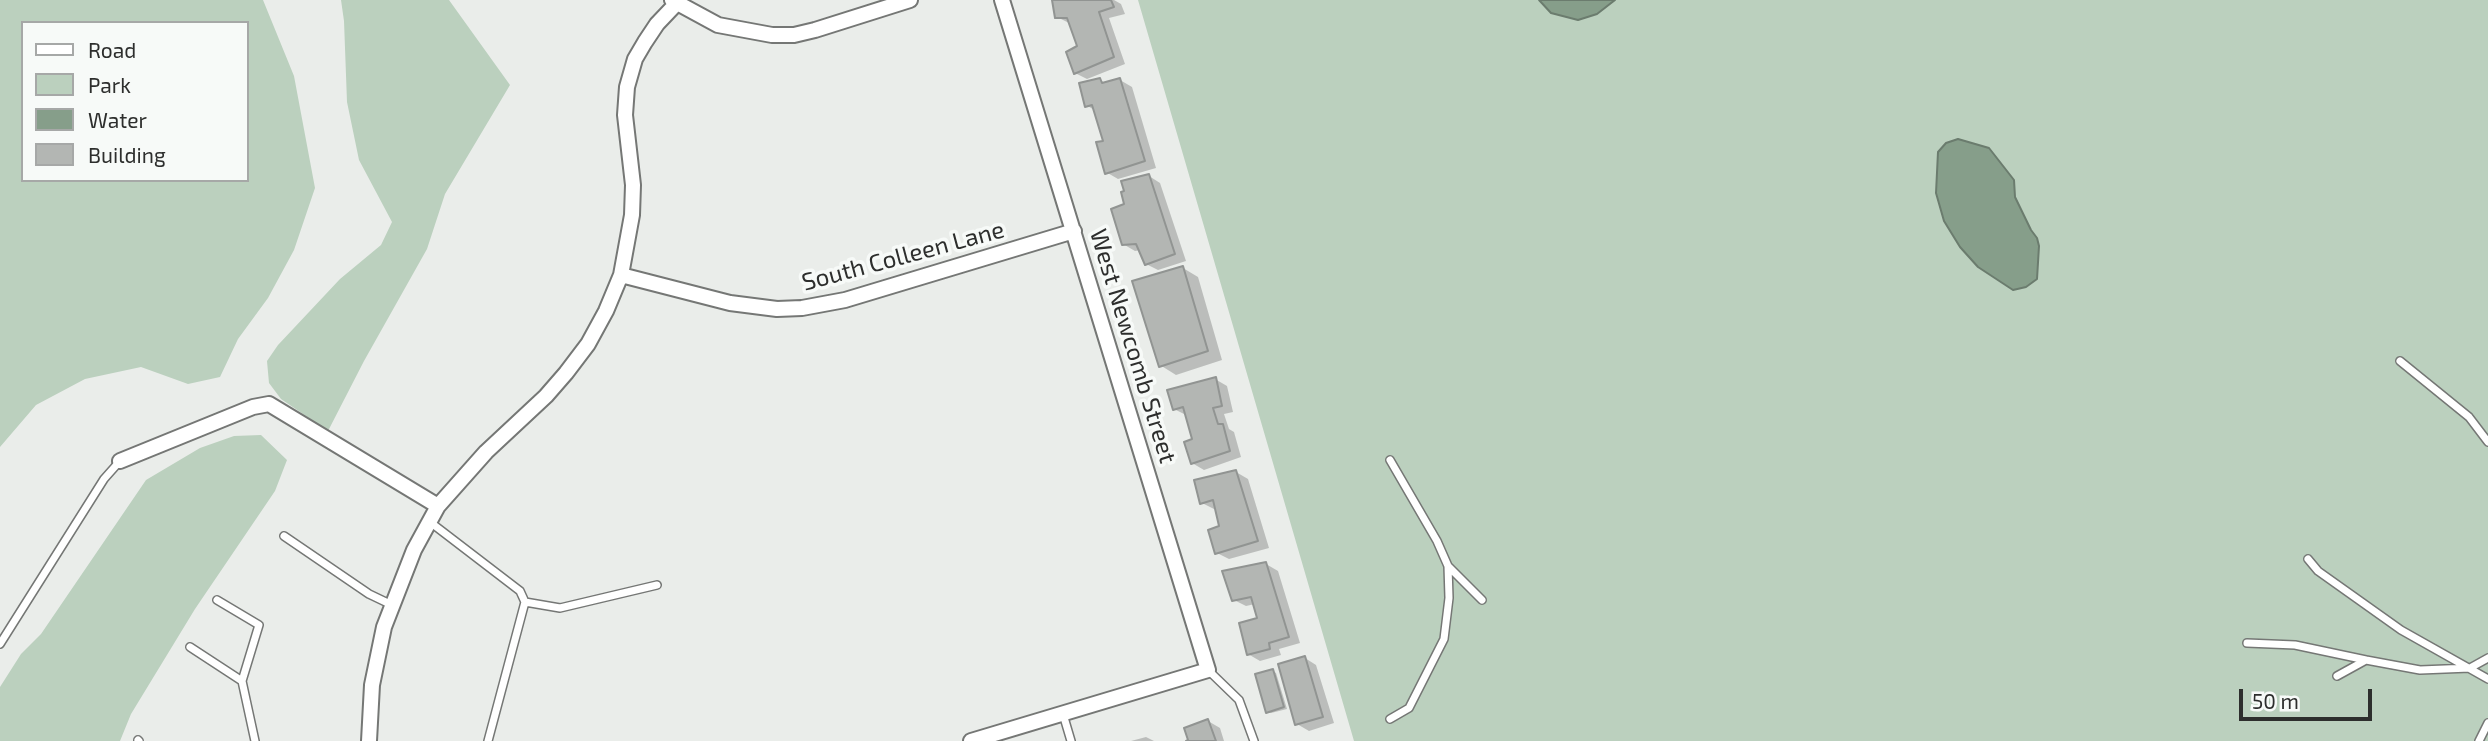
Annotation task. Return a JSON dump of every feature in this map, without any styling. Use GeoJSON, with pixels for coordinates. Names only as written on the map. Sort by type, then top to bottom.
{"type":"FeatureCollection","features":[{"type":"Feature","properties":{"kind":"street"},"geometry":{"type":"LineString","coordinates":[[369,741],[377,654],[392,605],[414,550],[429,522],[438,506],[486,452],[546,396],[566,373],[588,344],[621,275],[632,215],[633,185],[625,115],[627,87],[635,59],[657,24],[674,2],[718,25],[772,35],[794,35],[911,0]]}},
{"type":"Feature","properties":{"kind":"street","name":"West Newcomb Street"},"geometry":{"type":"LineString","coordinates":[[1002,0],[1208,670]]}},
{"type":"Feature","properties":{"kind":"street","name":"South Colleen Lane"},"geometry":{"type":"LineString","coordinates":[[621,275],[730,303],[777,309],[802,308],[845,300],[1074,231]]}},
{"type":"Feature","properties":{"kind":"street"},"geometry":{"type":"LineString","coordinates":[[120,461],[253,407],[269,404],[438,506]]}},
{"type":"Feature","properties":{"kind":"street"},"geometry":{"type":"LineString","coordinates":[[971,741],[1208,670]]}},
{"type":"Feature","properties":{"kind":"lane"},"geometry":{"type":"LineString","coordinates":[[2400,361],[2469,417],[2488,442]]}},
{"type":"Feature","properties":{"kind":"lane"},"geometry":{"type":"LineString","coordinates":[[1390,460],[1437,541],[1448,566],[1482,600]]}},
{"type":"Feature","properties":{"kind":"lane"},"geometry":{"type":"LineString","coordinates":[[0,644],[104,480],[120,461]]}},
{"type":"Feature","properties":{"kind":"lane"},"geometry":{"type":"LineString","coordinates":[[429,522],[520,591],[526,602],[488,741]]}},
{"type":"Feature","properties":{"kind":"lane"},"geometry":{"type":"LineString","coordinates":[[284,536],[369,594],[392,605]]}},
{"type":"Feature","properties":{"kind":"lane"},"geometry":{"type":"LineString","coordinates":[[2308,559],[2318,571],[2401,630],[2488,679]]}},
{"type":"Feature","properties":{"kind":"lane"},"geometry":{"type":"LineString","coordinates":[[1390,719],[1409,708],[1444,639],[1449,597],[1448,566]]}},
{"type":"Feature","properties":{"kind":"lane"},"geometry":{"type":"LineString","coordinates":[[526,602],[560,608],[657,585]]}},
{"type":"Feature","properties":{"kind":"lane"},"geometry":{"type":"LineString","coordinates":[[217,600],[259,625],[242,681],[255,741]]}},
{"type":"Feature","properties":{"kind":"lane"},"geometry":{"type":"LineString","coordinates":[[2247,643],[2295,645],[2420,670],[2470,668],[2488,658]]}},
{"type":"Feature","properties":{"kind":"lane"},"geometry":{"type":"LineString","coordinates":[[190,647],[242,681]]}},
{"type":"Feature","properties":{"kind":"lane"},"geometry":{"type":"LineString","coordinates":[[2337,676],[2366,660]]}},
{"type":"Feature","properties":{"kind":"lane"},"geometry":{"type":"LineString","coordinates":[[1208,670],[1239,700],[1254,741]]}},
{"type":"Feature","properties":{"kind":"lane"},"geometry":{"type":"LineString","coordinates":[[1063,713],[1071,741]]}},
{"type":"Feature","properties":{"kind":"lane"},"geometry":{"type":"LineString","coordinates":[[2479,741],[2488,723]]}},
{"type":"Feature","properties":{"kind":"green space"},"geometry":{"type":"Polygon","coordinates":[[[0,0],[263,0],[294,76],[315,188],[294,250],[268,298],[238,339],[220,377],[188,384],[141,367],[85,379],[36,405],[0,447],[0,0]]]}},
{"type":"Feature","properties":{"kind":"green space"},"geometry":{"type":"Polygon","coordinates":[[[341,0],[449,0],[510,85],[445,194],[427,249],[328,431],[281,399],[269,383],[267,361],[278,345],[340,279],[381,245],[392,222],[359,160],[347,102],[341,0]]]}},
{"type":"Feature","properties":{"kind":"green space"},"geometry":{"type":"Polygon","coordinates":[[[1138,0],[2488,0],[2488,741],[1354,741],[1138,0]]]}},
{"type":"Feature","properties":{"kind":"green space"},"geometry":{"type":"Polygon","coordinates":[[[261,435],[287,460],[275,491],[195,609],[131,714],[120,741],[0,741],[0,687],[21,654],[41,634],[146,480],[200,448],[234,436],[261,435]]]}},
{"type":"Feature","properties":{"kind":"water"},"geometry":{"type":"Polygon","coordinates":[[[1539,0],[1615,0],[1597,14],[1578,20],[1551,13],[1539,0]]]}},
{"type":"Feature","properties":{"kind":"water"},"geometry":{"type":"Polygon","coordinates":[[[1958,139],[1989,148],[2014,180],[2015,197],[2039,246],[2037,279],[2026,287],[2013,290],[1978,267],[1960,247],[1944,221],[1936,193],[1938,152],[1946,143],[1958,139]]]}},
{"type":"Feature","properties":{"kind":"building"},"geometry":{"type":"Polygon","coordinates":[[[1052,0],[1111,0],[1114,7],[1099,12],[1114,57],[1074,74],[1066,52],[1077,46],[1067,18],[1055,18],[1052,0]]]}},
{"type":"Feature","properties":{"kind":"building"},"geometry":{"type":"Polygon","coordinates":[[[1100,78],[1102,83],[1120,78],[1145,161],[1105,174],[1096,142],[1103,141],[1092,105],[1085,107],[1079,83],[1100,78]]]}},
{"type":"Feature","properties":{"kind":"building"},"geometry":{"type":"Polygon","coordinates":[[[1149,174],[1175,254],[1145,265],[1136,244],[1122,245],[1111,209],[1124,204],[1121,181],[1149,174]]]}},
{"type":"Feature","properties":{"kind":"building"},"geometry":{"type":"Polygon","coordinates":[[[1183,266],[1208,351],[1159,367],[1132,281],[1183,266]]]}},
{"type":"Feature","properties":{"kind":"building"},"geometry":{"type":"Polygon","coordinates":[[[1216,377],[1222,406],[1213,408],[1218,424],[1223,424],[1230,451],[1191,464],[1184,442],[1192,439],[1183,407],[1173,410],[1167,390],[1216,377]]]}},
{"type":"Feature","properties":{"kind":"building"},"geometry":{"type":"Polygon","coordinates":[[[1236,470],[1258,541],[1215,554],[1208,530],[1219,526],[1213,500],[1200,504],[1194,480],[1236,470]]]}},
{"type":"Feature","properties":{"kind":"building"},"geometry":{"type":"Polygon","coordinates":[[[1266,562],[1289,637],[1269,643],[1270,649],[1247,655],[1239,623],[1257,618],[1251,597],[1232,601],[1222,571],[1266,562]]]}},
{"type":"Feature","properties":{"kind":"building"},"geometry":{"type":"Polygon","coordinates":[[[1305,656],[1323,717],[1295,725],[1278,664],[1305,656]]]}},
{"type":"Feature","properties":{"kind":"building"},"geometry":{"type":"Polygon","coordinates":[[[1273,669],[1284,707],[1266,713],[1255,674],[1273,669]]]}},
{"type":"Feature","properties":{"kind":"building"},"geometry":{"type":"Polygon","coordinates":[[[1208,719],[1216,741],[1186,741],[1188,740],[1184,728],[1208,719]]]}}]}
